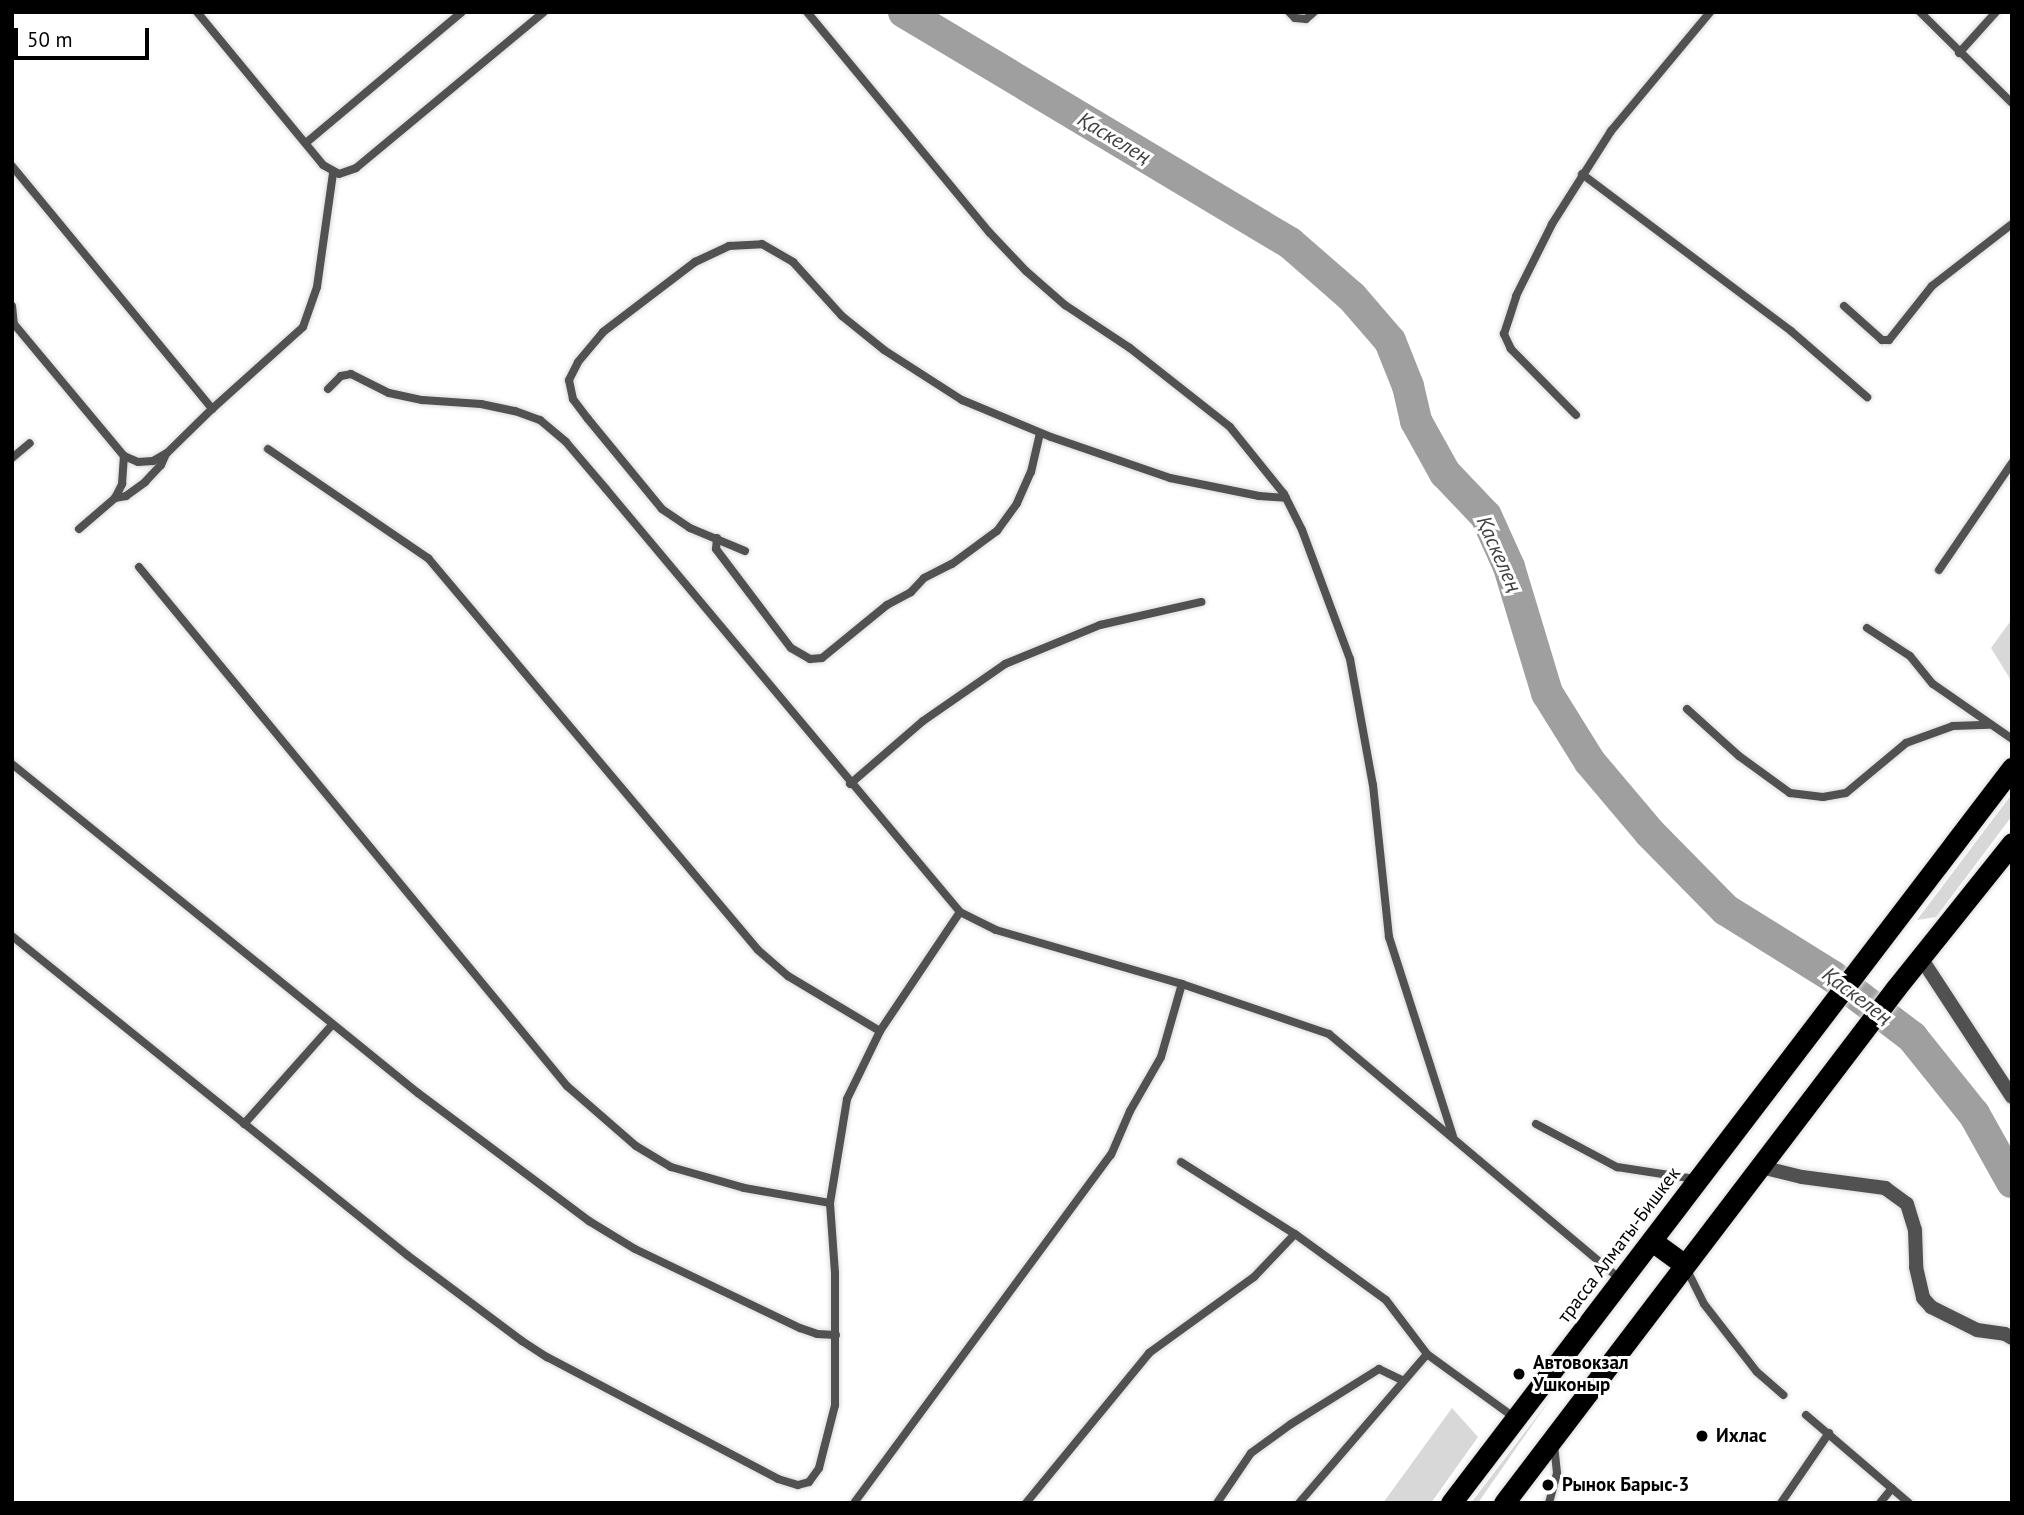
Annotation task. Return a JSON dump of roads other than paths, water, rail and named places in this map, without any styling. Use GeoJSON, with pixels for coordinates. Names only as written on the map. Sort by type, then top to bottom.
{"type":"FeatureCollection","features":[{"type":"Feature","properties":{"kind":"highway","name":"трасса Алматы-Бишкек"},"geometry":{"type":"LineString","coordinates":[[1451,1503],[2012,768]]}},
{"type":"Feature","properties":{"kind":"highway"},"geometry":{"type":"LineString","coordinates":[[1504,1503],[1896,988],[2012,843]]}},
{"type":"Feature","properties":{"kind":"highway"},"geometry":{"type":"LineString","coordinates":[[1652,1241],[1684,1264]]}},
{"type":"Feature","properties":{"kind":"street"},"geometry":{"type":"LineString","coordinates":[[1921,958],[2012,1097]]}},
{"type":"Feature","properties":{"kind":"street"},"geometry":{"type":"LineString","coordinates":[[1761,1167],[1802,1177],[1885,1188],[1908,1204],[1923,1298],[1931,1307],[1976,1330],[2005,1334],[2012,1338]]}},
{"type":"Feature","properties":{"kind":"lane"},"geometry":{"type":"LineString","coordinates":[[197,12],[307,142],[323,165],[333,173],[347,173],[356,168],[544,12]]}},
{"type":"Feature","properties":{"kind":"lane"},"geometry":{"type":"LineString","coordinates":[[307,142],[462,12]]}},
{"type":"Feature","properties":{"kind":"lane"},"geometry":{"type":"LineString","coordinates":[[807,12],[989,232],[1027,271],[1065,305],[1140,356],[1230,427],[1263,464],[1286,498],[1302,530],[1350,659],[1373,785],[1389,937],[1454,1139]]}},
{"type":"Feature","properties":{"kind":"lane"},"geometry":{"type":"LineString","coordinates":[[1289,12],[1295,18],[1306,19],[1314,12]]}},
{"type":"Feature","properties":{"kind":"lane"},"geometry":{"type":"LineString","coordinates":[[1577,415],[1511,349],[1504,334],[1516,296],[1552,224],[1611,131],[1710,12]]}},
{"type":"Feature","properties":{"kind":"lane"},"geometry":{"type":"LineString","coordinates":[[1920,12],[2012,103]]}},
{"type":"Feature","properties":{"kind":"lane"},"geometry":{"type":"LineString","coordinates":[[1959,52],[1996,12]]}},
{"type":"Feature","properties":{"kind":"lane"},"geometry":{"type":"LineString","coordinates":[[12,166],[212,409]]}},
{"type":"Feature","properties":{"kind":"lane"},"geometry":{"type":"LineString","coordinates":[[12,306],[13,325],[124,456],[138,461],[153,461],[167,453],[303,327],[311,312],[333,173]]}},
{"type":"Feature","properties":{"kind":"lane"},"geometry":{"type":"LineString","coordinates":[[1582,174],[1791,331],[1867,397]]}},
{"type":"Feature","properties":{"kind":"lane"},"geometry":{"type":"LineString","coordinates":[[1844,306],[1882,340],[1889,340],[1932,286],[2012,224]]}},
{"type":"Feature","properties":{"kind":"lane"},"geometry":{"type":"LineString","coordinates":[[745,551],[690,528],[662,509],[580,409],[573,399],[569,380],[578,362],[603,332],[695,262],[729,246],[762,244],[793,262],[842,316],[884,350],[962,400],[1040,433],[1170,478],[1259,496],[1286,498]]}},
{"type":"Feature","properties":{"kind":"lane"},"geometry":{"type":"LineString","coordinates":[[328,389],[341,376],[351,374],[389,393],[422,400],[481,404],[515,411],[540,420],[566,442],[960,912],[996,930],[1182,984],[1329,1034],[1621,1280]]}},
{"type":"Feature","properties":{"kind":"lane"},"geometry":{"type":"LineString","coordinates":[[716,538],[716,549],[791,648],[810,659],[822,657],[887,605],[911,592],[924,578],[952,564],[998,531],[1017,503],[1031,472],[1040,433]]}},
{"type":"Feature","properties":{"kind":"lane"},"geometry":{"type":"LineString","coordinates":[[12,458],[30,443]]}},
{"type":"Feature","properties":{"kind":"lane"},"geometry":{"type":"LineString","coordinates":[[268,449],[428,558],[758,950],[788,976],[880,1031]]}},
{"type":"Feature","properties":{"kind":"lane"},"geometry":{"type":"LineString","coordinates":[[115,498],[126,496],[145,482],[161,465],[167,453]]}},
{"type":"Feature","properties":{"kind":"lane"},"geometry":{"type":"LineString","coordinates":[[79,529],[115,498],[122,484],[124,456]]}},
{"type":"Feature","properties":{"kind":"lane"},"geometry":{"type":"LineString","coordinates":[[1939,570],[2012,463]]}},
{"type":"Feature","properties":{"kind":"lane"},"geometry":{"type":"LineString","coordinates":[[139,567],[567,1086],[636,1146],[671,1167],[744,1188],[830,1203]]}},
{"type":"Feature","properties":{"kind":"lane"},"geometry":{"type":"LineString","coordinates":[[850,784],[923,721],[1004,664],[1100,625],[1201,602]]}},
{"type":"Feature","properties":{"kind":"lane"},"geometry":{"type":"LineString","coordinates":[[1867,628],[1910,656],[1933,684],[1989,725],[2012,738]]}},
{"type":"Feature","properties":{"kind":"lane"},"geometry":{"type":"LineString","coordinates":[[1687,709],[1739,756],[1790,793],[1823,797],[1846,793],[1906,743],[1953,726],[1989,725]]}},
{"type":"Feature","properties":{"kind":"lane"},"geometry":{"type":"LineString","coordinates":[[12,764],[331,1025],[524,1175],[589,1221],[635,1249],[788,1322],[817,1335],[836,1335]]}},
{"type":"Feature","properties":{"kind":"lane"},"geometry":{"type":"LineString","coordinates":[[12,936],[407,1255],[522,1341],[547,1357],[789,1483],[809,1482],[819,1468],[835,1405],[836,1335],[830,1203],[847,1099],[880,1031],[960,912]]}},
{"type":"Feature","properties":{"kind":"lane"},"geometry":{"type":"LineString","coordinates":[[854,1503],[1111,1155],[1130,1111],[1161,1057],[1182,984]]}},
{"type":"Feature","properties":{"kind":"lane"},"geometry":{"type":"LineString","coordinates":[[244,1124],[331,1025]]}},
{"type":"Feature","properties":{"kind":"lane"},"geometry":{"type":"LineString","coordinates":[[1536,1124],[1617,1167],[1698,1179]]}},
{"type":"Feature","properties":{"kind":"lane"},"geometry":{"type":"LineString","coordinates":[[1181,1162],[1295,1234],[1386,1300],[1427,1354],[1516,1418]]}},
{"type":"Feature","properties":{"kind":"lane"},"geometry":{"type":"LineString","coordinates":[[1026,1503],[1149,1353],[1254,1277],[1295,1234]]}},
{"type":"Feature","properties":{"kind":"lane"},"geometry":{"type":"LineString","coordinates":[[1684,1264],[1704,1304],[1757,1372],[1783,1395]]}},
{"type":"Feature","properties":{"kind":"lane"},"geometry":{"type":"LineString","coordinates":[[1299,1503],[1427,1354]]}},
{"type":"Feature","properties":{"kind":"lane"},"geometry":{"type":"LineString","coordinates":[[1217,1503],[1251,1453],[1291,1424],[1379,1369],[1402,1380]]}},
{"type":"Feature","properties":{"kind":"lane"},"geometry":{"type":"LineString","coordinates":[[1806,1415],[1909,1503]]}},
{"type":"Feature","properties":{"kind":"lane"},"geometry":{"type":"LineString","coordinates":[[1782,1503],[1829,1433]]}},
{"type":"Feature","properties":{"kind":"lane"},"geometry":{"type":"LineString","coordinates":[[1549,1503],[1556,1473],[1553,1437]]}},
{"type":"Feature","properties":{"kind":"lane"},"geometry":{"type":"LineString","coordinates":[[1880,1503],[1892,1488]]}},
{"type":"Feature","properties":{"kind":"waterway","name":"Қаскелең"},"geometry":{"type":"LineString","coordinates":[[904,12],[1290,243],[1352,297],[1390,341],[1408,386],[1416,421],[1445,473],[1486,516],[1509,567],[1547,693],[1590,762],[1650,833],[1726,910],[1832,976],[1912,1037],[1974,1114],[2012,1182]]}},
{"type":"Feature","properties":{"kind":"place","name":"Автовокзал Ушконыр"},"geometry":{"type":"Point","coordinates":[1519,1374]}},
{"type":"Feature","properties":{"kind":"place","name":"Ихлас"},"geometry":{"type":"Point","coordinates":[1702,1436]}},
{"type":"Feature","properties":{"kind":"place","name":"Рынок Барыс-3"},"geometry":{"type":"Point","coordinates":[1548,1485]}}]}
